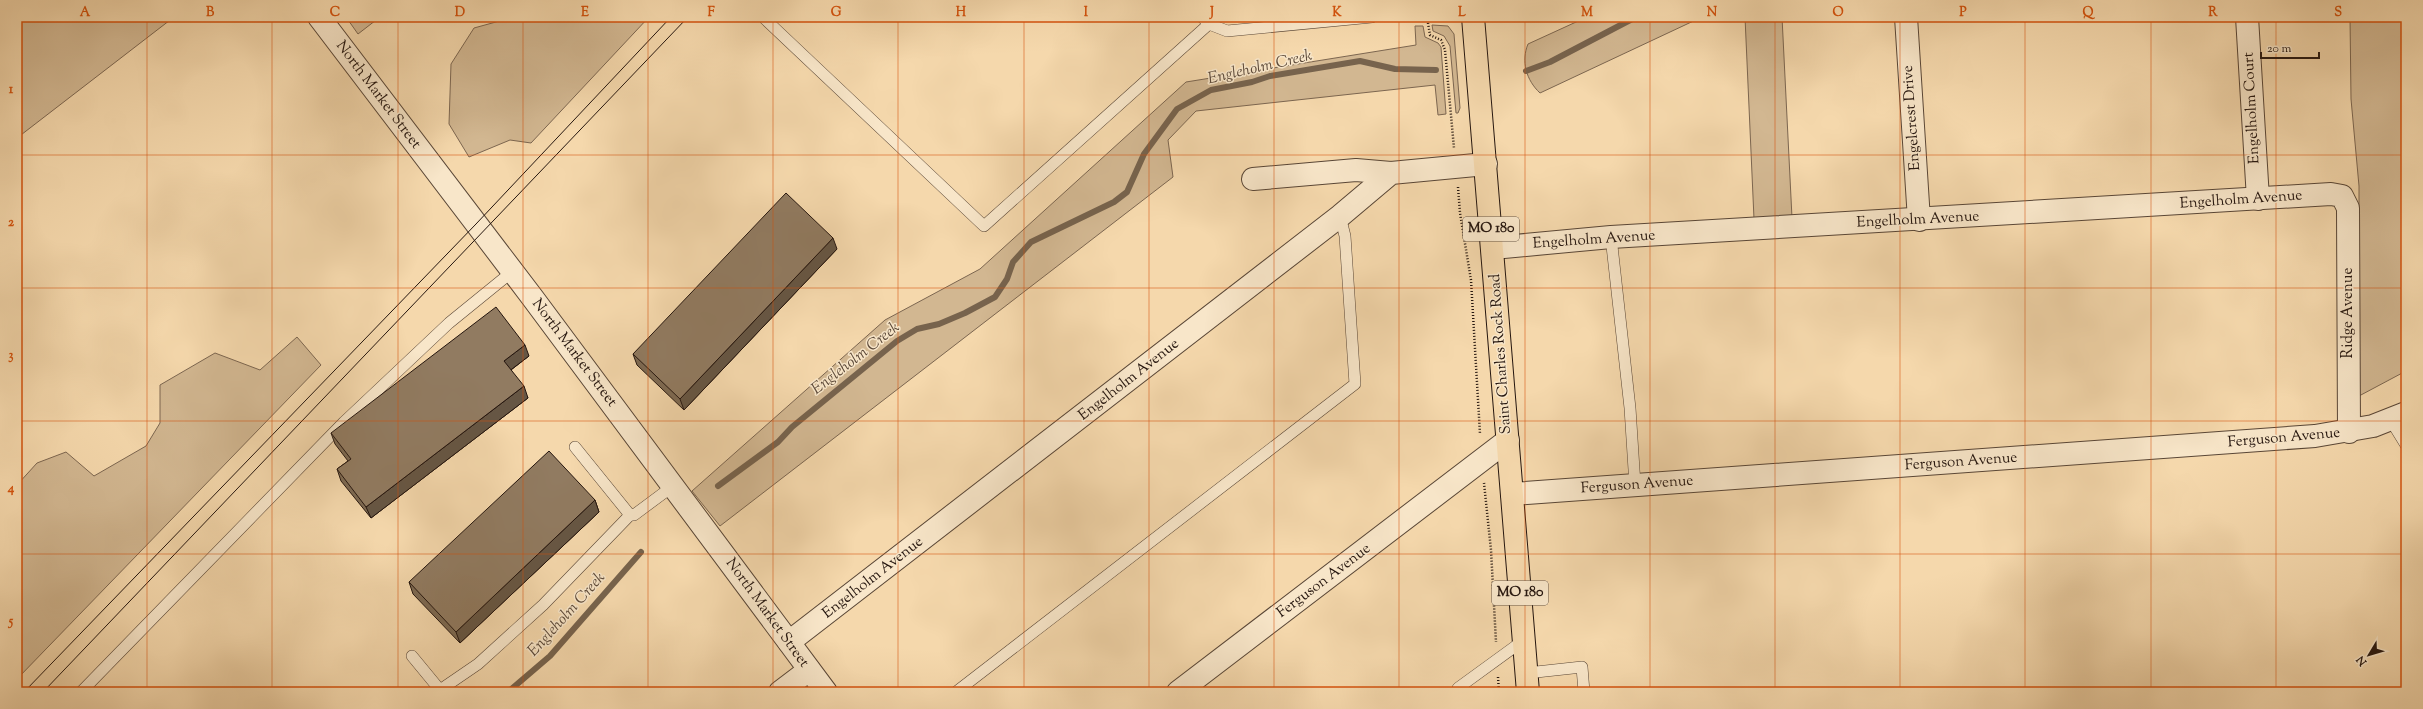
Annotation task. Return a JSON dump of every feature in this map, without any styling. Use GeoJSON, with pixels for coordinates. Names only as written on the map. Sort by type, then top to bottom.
{"type":"FeatureCollection","features":[{"type":"Feature","properties":{"kind":"main road","name":"Saint Charles Rock Road"},"geometry":{"type":"LineString","coordinates":[[1473,17],[1493,248],[1527,682]]}},
{"type":"Feature","properties":{"kind":"street","name":"North Market Street"},"geometry":{"type":"LineString","coordinates":[[319,17],[513,271],[826,692]]}},
{"type":"Feature","properties":{"kind":"street","name":"Engelcrest Drive"},"geometry":{"type":"LineString","coordinates":[[1906,17],[1919,220]]}},
{"type":"Feature","properties":{"kind":"street","name":"Engelholm Court"},"geometry":{"type":"LineString","coordinates":[[2247,17],[2258,199]]}},
{"type":"Feature","properties":{"kind":"street"},"geometry":{"type":"LineString","coordinates":[[1253,179],[1356,170],[1391,173],[1486,164]]}},
{"type":"Feature","properties":{"kind":"street","name":"Engelholm Avenue"},"geometry":{"type":"LineString","coordinates":[[789,642],[1340,216],[1391,173]]}},
{"type":"Feature","properties":{"kind":"street","name":"Engelholm Avenue"},"geometry":{"type":"LineString","coordinates":[[1493,248],[1611,237],[1919,220],[2331,194],[2342,196]]}},
{"type":"Feature","properties":{"kind":"street","name":"Ridge Avenue"},"geometry":{"type":"LineString","coordinates":[[2342,196],[2348,208],[2350,432]]}},
{"type":"Feature","properties":{"kind":"street","name":"Ferguson Avenue"},"geometry":{"type":"LineString","coordinates":[[1512,494],[2307,437],[2350,432],[2398,416]]}},
{"type":"Feature","properties":{"kind":"street","name":"Ferguson Avenue"},"geometry":{"type":"LineString","coordinates":[[1178,692],[1508,440]]}},
{"type":"Feature","properties":{"kind":"street"},"geometry":{"type":"LineString","coordinates":[[780,692],[809,670]]}},
{"type":"Feature","properties":{"kind":"lane"},"geometry":{"type":"LineString","coordinates":[[767,17],[765,19],[984,226],[1205,20],[1227,31],[1372,17]]}},
{"type":"Feature","properties":{"kind":"lane"},"geometry":{"type":"LineString","coordinates":[[956,692],[1355,384],[1346,243],[1340,216]]}},
{"type":"Feature","properties":{"kind":"lane"},"geometry":{"type":"LineString","coordinates":[[1611,237],[1630,408],[1635,485]]}},
{"type":"Feature","properties":{"kind":"lane"},"geometry":{"type":"LineString","coordinates":[[81,692],[344,422],[449,323],[513,271]]}},
{"type":"Feature","properties":{"kind":"lane"},"geometry":{"type":"LineString","coordinates":[[2398,416],[2406,445]]}},
{"type":"Feature","properties":{"kind":"lane"},"geometry":{"type":"LineString","coordinates":[[575,447],[630,515]]}},
{"type":"Feature","properties":{"kind":"lane"},"geometry":{"type":"LineString","coordinates":[[412,656],[440,690],[478,664],[543,605],[630,515],[634,515],[673,486]]}},
{"type":"Feature","properties":{"kind":"lane"},"geometry":{"type":"LineString","coordinates":[[1458,688],[1524,640]]}},
{"type":"Feature","properties":{"kind":"lane"},"geometry":{"type":"LineString","coordinates":[[1527,682],[1582,667],[1584,692]]}},
{"type":"Feature","properties":{"kind":"path"},"geometry":{"type":"LineString","coordinates":[[1427,17],[1430,35],[1441,40],[1445,50],[1454,150]]}},
{"type":"Feature","properties":{"kind":"path"},"geometry":{"type":"LineString","coordinates":[[1458,188],[1460,213],[1471,280]]}},
{"type":"Feature","properties":{"kind":"shaded area"},"geometry":{"type":"Polygon","coordinates":[[[17,17],[174,17],[17,138],[17,17]]]}},
{"type":"Feature","properties":{"kind":"shaded area"},"geometry":{"type":"Polygon","coordinates":[[[346,17],[380,17],[358,34],[346,17]]]}},
{"type":"Feature","properties":{"kind":"shaded area"},"geometry":{"type":"Polygon","coordinates":[[[514,17],[649,17],[531,143],[510,140],[469,157],[449,124],[451,64],[474,28],[514,17]]]}},
{"type":"Feature","properties":{"kind":"shaded area"},"geometry":{"type":"Polygon","coordinates":[[[1587,17],[1702,17],[1540,93],[1531,82],[1526,70],[1525,57],[1528,44],[1587,17]]]}},
{"type":"Feature","properties":{"kind":"shaded area"},"geometry":{"type":"Polygon","coordinates":[[[1745,17],[1782,17],[1792,218],[1754,219],[1745,17]]]}},
{"type":"Feature","properties":{"kind":"shaded area"},"geometry":{"type":"Polygon","coordinates":[[[2350,17],[2406,17],[2406,371],[2359,396],[2359,186],[2351,99],[2350,17]]]}},
{"type":"Feature","properties":{"kind":"shaded area"},"geometry":{"type":"Polygon","coordinates":[[[1432,25],[1448,26],[1454,34],[1460,108],[1458,113],[1456,113],[1450,46],[1444,36],[1433,31],[1432,25]]]}},
{"type":"Feature","properties":{"kind":"shaded area"},"geometry":{"type":"Polygon","coordinates":[[[1415,26],[1423,26],[1425,37],[1438,43],[1441,47],[1446,114],[1438,115],[1435,85],[1196,111],[1168,140],[1173,177],[720,526],[692,491],[885,320],[980,269],[1186,82],[1416,45],[1415,26]]]}},
{"type":"Feature","properties":{"kind":"shaded area"},"geometry":{"type":"Polygon","coordinates":[[[297,337],[321,365],[17,679],[17,485],[37,463],[66,452],[94,476],[146,446],[160,423],[160,385],[215,353],[260,370],[297,337]]]}},
{"type":"Feature","properties":{"kind":"building"},"geometry":{"type":"Polygon","coordinates":[[[786,193],[833,238],[680,399],[633,354],[786,193]]]}},
{"type":"Feature","properties":{"kind":"building"},"geometry":{"type":"Polygon","coordinates":[[[496,307],[525,345],[504,361],[524,386],[366,507],[337,469],[351,459],[331,433],[496,307]]]}},
{"type":"Feature","properties":{"kind":"building"},"geometry":{"type":"Polygon","coordinates":[[[549,451],[595,500],[456,632],[409,582],[549,451]]]}},
{"type":"Feature","properties":{"kind":"waterway","name":"Engleholm Creek"},"geometry":{"type":"LineString","coordinates":[[1526,71],[1550,62],[1636,17]]}},
{"type":"Feature","properties":{"kind":"waterway","name":"Engleholm Creek"},"geometry":{"type":"LineString","coordinates":[[718,486],[778,442],[792,427],[897,341],[917,329],[939,324],[965,313],[995,297],[1007,279],[1013,262],[1031,242],[1114,202],[1127,192],[1144,154],[1177,109],[1211,90],[1252,82],[1270,76],[1360,61],[1395,69],[1436,70]]}},
{"type":"Feature","properties":{"kind":"waterway","name":"Engleholm Creek"},"geometry":{"type":"LineString","coordinates":[[508,692],[550,656],[641,552]]}},
{"type":"Feature","properties":{"kind":"tram line"},"geometry":{"type":"LineString","coordinates":[[24,692],[476,224],[671,17]]}},
{"type":"Feature","properties":{"kind":"tram line"},"geometry":{"type":"LineString","coordinates":[[43,692],[688,17]]}}]}
